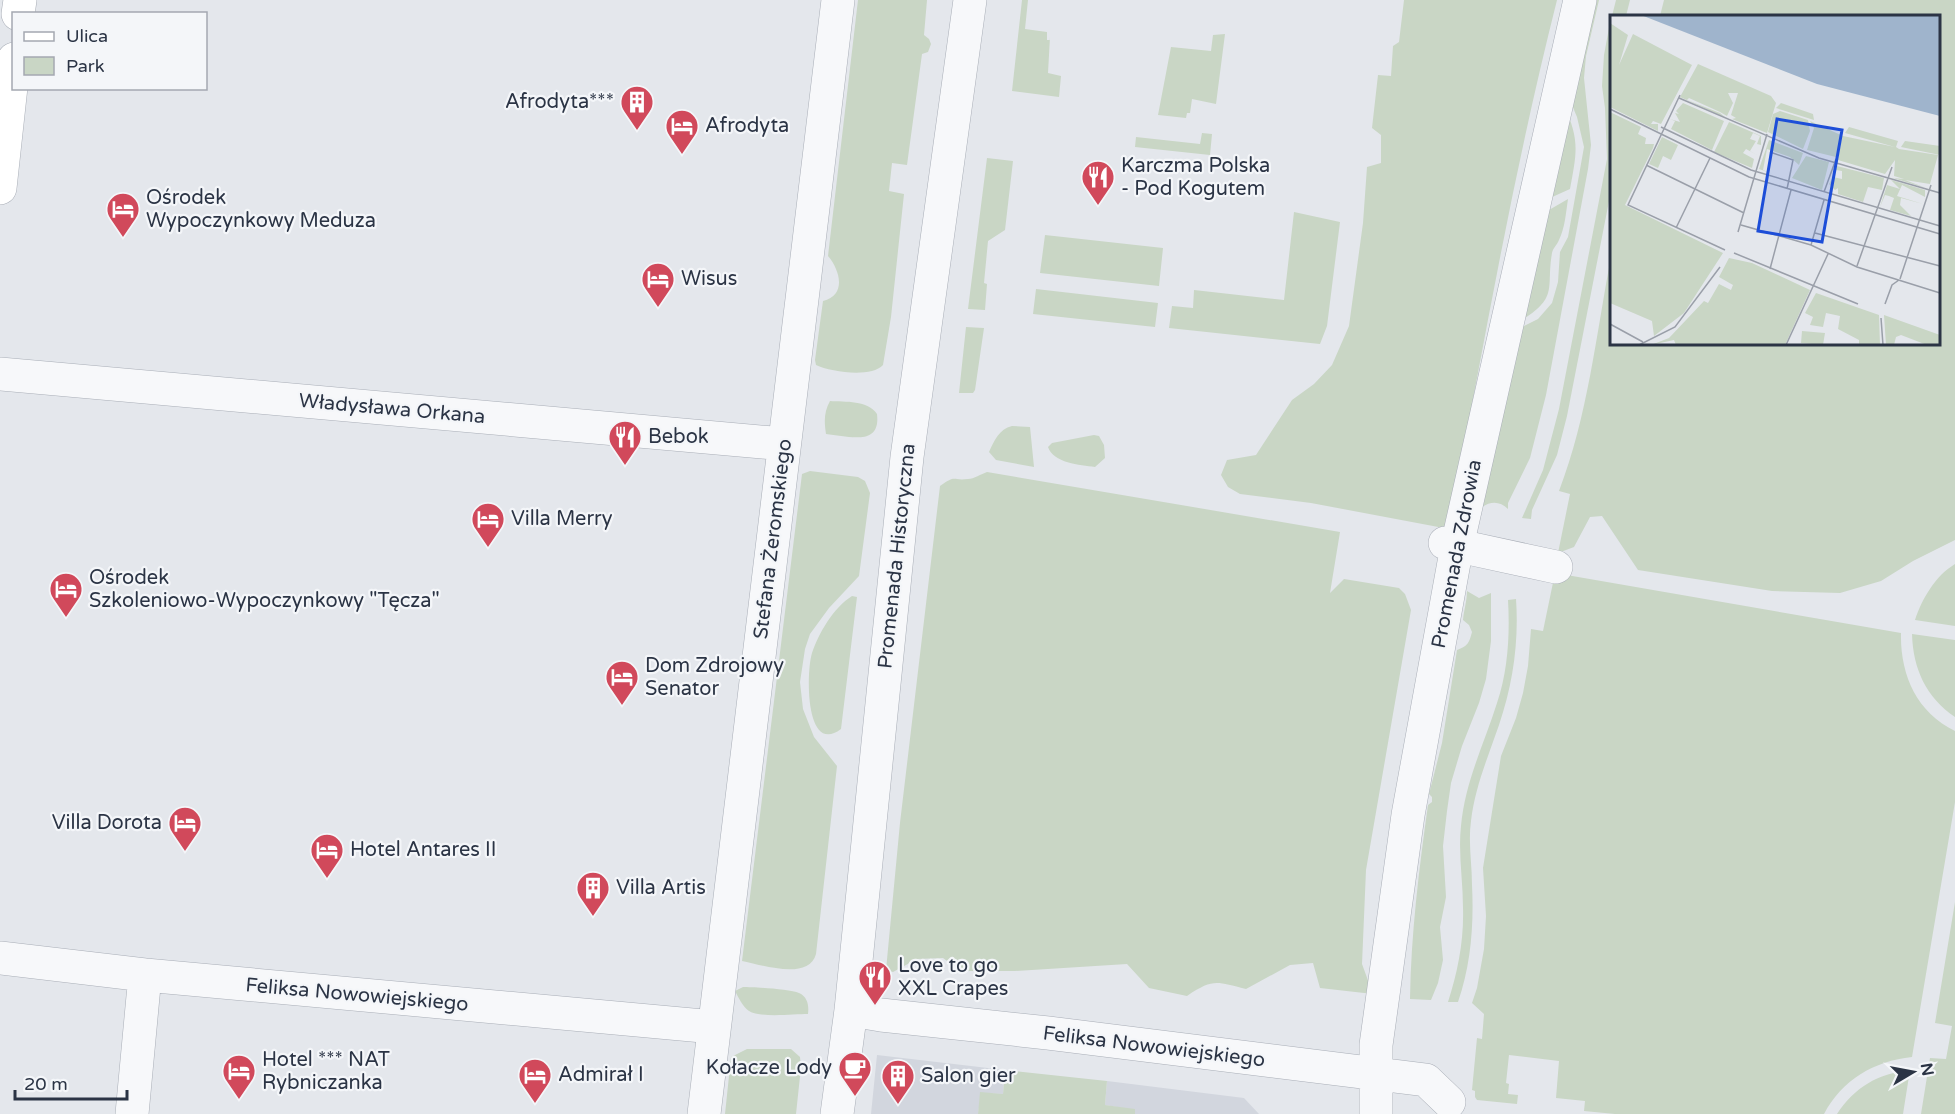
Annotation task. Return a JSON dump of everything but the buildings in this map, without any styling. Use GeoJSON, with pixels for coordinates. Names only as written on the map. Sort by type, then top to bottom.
{"type":"FeatureCollection","features":[{"type":"Feature","properties":{"kind":"street","name":"Stefana Żeromskiego"},"geometry":{"type":"LineString","coordinates":[[704,1114],[838,0]]}},
{"type":"Feature","properties":{"kind":"street","name":"Promenada Historyczna"},"geometry":{"type":"LineString","coordinates":[[837,1114],[851,1010],[907,456],[970,0]]}},
{"type":"Feature","properties":{"kind":"street","name":"Promenada Zdrowia"},"geometry":{"type":"LineString","coordinates":[[1376,1114],[1376,1045],[1408,815],[1451,545],[1580,0]]}},
{"type":"Feature","properties":{"kind":"street"},"geometry":{"type":"LineString","coordinates":[[0,188],[12,77]]}},
{"type":"Feature","properties":{"kind":"street","name":"Władysława Orkana"},"geometry":{"type":"LineString","coordinates":[[0,374],[784,444]]}},
{"type":"Feature","properties":{"kind":"street"},"geometry":{"type":"LineString","coordinates":[[1451,545],[1556,567]]}},
{"type":"Feature","properties":{"kind":"street","name":"Feliksa Nowowiejskiego"},"geometry":{"type":"LineString","coordinates":[[0,958],[145,975],[714,1027]]}},
{"type":"Feature","properties":{"kind":"street"},"geometry":{"type":"LineString","coordinates":[[132,1114],[145,975]]}},
{"type":"Feature","properties":{"kind":"street","name":"Feliksa Nowowiejskiego"},"geometry":{"type":"LineString","coordinates":[[851,1010],[881,1016],[1376,1072],[1426,1080],[1449,1102]]}},
{"type":"Feature","properties":{"kind":"shaded area"},"geometry":{"type":"Polygon","coordinates":[[[877,1055],[1005,1070],[1003,1094],[981,1093],[978,1114],[871,1114],[877,1055]]]}},
{"type":"Feature","properties":{"kind":"shaded area"},"geometry":{"type":"Polygon","coordinates":[[[1107,1081],[1244,1098],[1259,1114],[1135,1114],[1135,1110],[1105,1105],[1107,1081]]]}},
{"type":"Feature","properties":{"kind":"green space"},"geometry":{"type":"Polygon","coordinates":[[[858,0],[927,0],[924,35],[931,44],[928,52],[922,54],[907,165],[892,163],[889,191],[904,194],[891,317],[883,365],[877,369],[860,373],[823,368],[816,365],[815,360],[823,301],[836,293],[839,282],[836,268],[828,256],[858,0]]]}},
{"type":"Feature","properties":{"kind":"green space"},"geometry":{"type":"Polygon","coordinates":[[[1022,0],[1028,0],[1025,29],[1047,32],[1047,40],[1050,40],[1048,73],[1061,76],[1059,97],[1012,91],[1022,0]]]}},
{"type":"Feature","properties":{"kind":"green space"},"geometry":{"type":"Polygon","coordinates":[[[1404,0],[1557,0],[1512,197],[1449,529],[1311,503],[1240,494],[1228,487],[1221,475],[1227,460],[1256,455],[1292,400],[1314,384],[1332,365],[1349,326],[1363,223],[1367,167],[1381,163],[1381,135],[1372,128],[1378,75],[1391,76],[1393,46],[1399,42],[1404,0]]]}},
{"type":"Feature","properties":{"kind":"green space"},"geometry":{"type":"Polygon","coordinates":[[[1592,0],[1599,0],[1586,56],[1584,78],[1591,145],[1546,395],[1530,458],[1508,503],[1508,509],[1502,504],[1495,503],[1482,507],[1518,329],[1538,319],[1552,303],[1558,282],[1560,252],[1568,237],[1584,147],[1577,117],[1569,98],[1592,0]]]}},
{"type":"Feature","properties":{"kind":"green space"},"geometry":{"type":"Polygon","coordinates":[[[1616,0],[1630,0],[1626,15],[1612,15],[1616,0]]]}},
{"type":"Feature","properties":{"kind":"green space"},"geometry":{"type":"Polygon","coordinates":[[[1664,0],[1955,0],[1955,540],[1913,561],[1881,581],[1840,593],[1772,591],[1638,570],[1602,516],[1590,517],[1574,547],[1558,553],[1570,494],[1559,491],[1584,405],[1610,263],[1610,345],[1940,345],[1940,15],[1660,15],[1664,0]]]}},
{"type":"Feature","properties":{"kind":"green space"},"geometry":{"type":"Polygon","coordinates":[[[1610,22],[1610,196],[1567,416],[1557,455],[1532,510],[1531,519],[1522,518],[1543,470],[1559,409],[1607,159],[1602,86],[1604,55],[1610,22]]]}},
{"type":"Feature","properties":{"kind":"green space"},"geometry":{"type":"Polygon","coordinates":[[[1225,34],[1216,104],[1192,99],[1190,113],[1187,113],[1186,118],[1158,115],[1171,47],[1211,51],[1213,35],[1225,34]]]}},
{"type":"Feature","properties":{"kind":"green space"},"geometry":{"type":"Polygon","coordinates":[[[1563,103],[1575,136],[1574,165],[1570,189],[1550,198],[1563,103]]]}},
{"type":"Feature","properties":{"kind":"green space"},"geometry":{"type":"Polygon","coordinates":[[[1202,133],[1212,134],[1210,155],[1135,147],[1136,137],[1200,144],[1202,133]]]}},
{"type":"Feature","properties":{"kind":"green space"},"geometry":{"type":"Polygon","coordinates":[[[987,158],[1013,161],[1005,230],[988,241],[984,283],[987,284],[985,310],[968,309],[987,158]]]}},
{"type":"Feature","properties":{"kind":"green space"},"geometry":{"type":"Polygon","coordinates":[[[1568,199],[1563,230],[1552,253],[1549,291],[1541,305],[1522,320],[1549,210],[1568,199]]]}},
{"type":"Feature","properties":{"kind":"green space"},"geometry":{"type":"Polygon","coordinates":[[[1294,212],[1340,222],[1327,326],[1320,344],[1169,328],[1172,306],[1193,308],[1194,290],[1284,300],[1294,212]]]}},
{"type":"Feature","properties":{"kind":"green space"},"geometry":{"type":"Polygon","coordinates":[[[1045,235],[1163,248],[1159,286],[1040,273],[1045,235]]]}},
{"type":"Feature","properties":{"kind":"green space"},"geometry":{"type":"Polygon","coordinates":[[[1036,289],[1158,303],[1155,327],[1033,314],[1036,289]]]}},
{"type":"Feature","properties":{"kind":"green space"},"geometry":{"type":"Polygon","coordinates":[[[966,327],[984,328],[975,390],[973,393],[959,393],[966,327]]]}},
{"type":"Feature","properties":{"kind":"green space"},"geometry":{"type":"Polygon","coordinates":[[[830,401],[862,404],[873,409],[877,414],[874,431],[861,437],[826,434],[825,417],[830,401]]]}},
{"type":"Feature","properties":{"kind":"green space"},"geometry":{"type":"Polygon","coordinates":[[[1012,426],[1030,427],[1034,467],[996,460],[989,452],[1000,433],[1012,426]]]}},
{"type":"Feature","properties":{"kind":"green space"},"geometry":{"type":"Polygon","coordinates":[[[1099,436],[1104,445],[1105,458],[1095,467],[1061,460],[1055,457],[1048,447],[1052,443],[1099,436]]]}},
{"type":"Feature","properties":{"kind":"green space"},"geometry":{"type":"Polygon","coordinates":[[[810,471],[858,477],[865,481],[870,493],[859,576],[829,608],[810,634],[805,649],[800,682],[803,709],[814,737],[837,766],[816,954],[812,962],[804,967],[784,969],[742,961],[802,474],[810,471]]]}},
{"type":"Feature","properties":{"kind":"green space"},"geometry":{"type":"Polygon","coordinates":[[[987,472],[1340,532],[1330,593],[1344,579],[1399,588],[1405,594],[1411,610],[1366,870],[1362,964],[1373,994],[1320,988],[1313,963],[1290,965],[1246,989],[1215,983],[1203,986],[1187,996],[1149,988],[1127,964],[1015,971],[961,971],[943,958],[917,959],[893,972],[886,970],[900,823],[940,486],[952,479],[970,479],[987,472]]]}},
{"type":"Feature","properties":{"kind":"green space"},"geometry":{"type":"Polygon","coordinates":[[[1955,564],[1955,626],[1915,620],[1930,589],[1941,575],[1955,564]]]}},
{"type":"Feature","properties":{"kind":"green space"},"geometry":{"type":"Polygon","coordinates":[[[1555,573],[1901,633],[1904,663],[1913,690],[1930,713],[1955,731],[1955,802],[1912,1057],[1885,1063],[1861,1074],[1840,1091],[1824,1114],[1615,1114],[1584,1111],[1585,1101],[1556,1098],[1559,1061],[1509,1055],[1506,1083],[1509,1084],[1508,1094],[1518,1095],[1517,1104],[1477,1100],[1475,1097],[1475,1091],[1472,1090],[1477,1038],[1482,1039],[1484,1014],[1472,1003],[1484,949],[1486,916],[1483,868],[1501,756],[1523,693],[1531,629],[1543,631],[1555,573]]]}},
{"type":"Feature","properties":{"kind":"green space"},"geometry":{"type":"Polygon","coordinates":[[[1467,591],[1479,598],[1491,593],[1491,641],[1486,679],[1451,783],[1443,846],[1446,897],[1440,927],[1443,960],[1438,983],[1431,1000],[1410,999],[1419,877],[1428,805],[1432,802],[1429,794],[1442,743],[1457,650],[1468,644],[1472,632],[1463,620],[1467,591]]]}},
{"type":"Feature","properties":{"kind":"green space"},"geometry":{"type":"Polygon","coordinates":[[[852,596],[857,597],[841,729],[829,734],[820,731],[814,722],[809,693],[810,663],[823,629],[839,607],[852,596]]]}},
{"type":"Feature","properties":{"kind":"green space"},"geometry":{"type":"Polygon","coordinates":[[[1516,599],[1516,647],[1511,678],[1504,710],[1479,784],[1471,821],[1472,915],[1469,959],[1458,1002],[1448,1002],[1457,967],[1463,920],[1460,846],[1463,810],[1466,794],[1504,678],[1509,626],[1508,600],[1516,599]]]}},
{"type":"Feature","properties":{"kind":"green space"},"geometry":{"type":"Polygon","coordinates":[[[1912,634],[1955,640],[1955,717],[1936,701],[1923,681],[1915,659],[1912,634]]]}},
{"type":"Feature","properties":{"kind":"green space"},"geometry":{"type":"Polygon","coordinates":[[[1955,902],[1955,1114],[1921,1114],[1930,1058],[1946,1059],[1952,1026],[1935,1023],[1955,902]]]}},
{"type":"Feature","properties":{"kind":"green space"},"geometry":{"type":"Polygon","coordinates":[[[743,987],[780,989],[799,993],[807,1002],[808,1014],[769,1015],[749,1011],[744,1007],[735,991],[743,987]]]}},
{"type":"Feature","properties":{"kind":"green space"},"geometry":{"type":"Polygon","coordinates":[[[747,1049],[791,1049],[800,1057],[796,1114],[725,1114],[731,1057],[747,1049]]]}},
{"type":"Feature","properties":{"kind":"green space"},"geometry":{"type":"Polygon","coordinates":[[[1005,1070],[1107,1081],[1105,1105],[1135,1109],[1135,1114],[978,1114],[980,1092],[1003,1094],[1005,1070]]]}},
{"type":"Feature","properties":{"kind":"green space"},"geometry":{"type":"Polygon","coordinates":[[[1910,1070],[1903,1114],[1837,1114],[1851,1096],[1868,1083],[1887,1075],[1910,1070]]]}},
{"type":"Feature","properties":{"kind":"place","name":"Afrodyta***"},"geometry":{"type":"Point","coordinates":[637,131]}},
{"type":"Feature","properties":{"kind":"place","name":"Afrodyta"},"geometry":{"type":"Point","coordinates":[682,155]}},
{"type":"Feature","properties":{"kind":"place","name":"Karczma Polska - Pod Kogutem"},"geometry":{"type":"Point","coordinates":[1098,206]}},
{"type":"Feature","properties":{"kind":"place","name":"Ośrodek Wypoczynkowy Meduza"},"geometry":{"type":"Point","coordinates":[123,238]}},
{"type":"Feature","properties":{"kind":"place","name":"Wisus"},"geometry":{"type":"Point","coordinates":[658,308]}},
{"type":"Feature","properties":{"kind":"place","name":"Bebok"},"geometry":{"type":"Point","coordinates":[625,466]}},
{"type":"Feature","properties":{"kind":"place","name":"Villa Merry"},"geometry":{"type":"Point","coordinates":[488,548]}},
{"type":"Feature","properties":{"kind":"place","name":"Ośrodek Szkoleniowo-Wypoczynkowy \"Tęcza\""},"geometry":{"type":"Point","coordinates":[66,618]}},
{"type":"Feature","properties":{"kind":"place","name":"Dom Zdrojowy Senator"},"geometry":{"type":"Point","coordinates":[622,706]}},
{"type":"Feature","properties":{"kind":"place","name":"Villa Dorota"},"geometry":{"type":"Point","coordinates":[185,852]}},
{"type":"Feature","properties":{"kind":"place","name":"Hotel Antares II"},"geometry":{"type":"Point","coordinates":[327,879]}},
{"type":"Feature","properties":{"kind":"place","name":"Villa Artis"},"geometry":{"type":"Point","coordinates":[593,917]}},
{"type":"Feature","properties":{"kind":"place","name":"Love to go XXL Crapes"},"geometry":{"type":"Point","coordinates":[875,1006]}},
{"type":"Feature","properties":{"kind":"place","name":"Kołacze Lody"},"geometry":{"type":"Point","coordinates":[855,1097]}},
{"type":"Feature","properties":{"kind":"place","name":"Hotel *** NAT Rybniczanka"},"geometry":{"type":"Point","coordinates":[239,1100]}},
{"type":"Feature","properties":{"kind":"place","name":"Admirał I"},"geometry":{"type":"Point","coordinates":[535,1104]}},
{"type":"Feature","properties":{"kind":"place","name":"Salon gier"},"geometry":{"type":"Point","coordinates":[898,1105]}}]}
